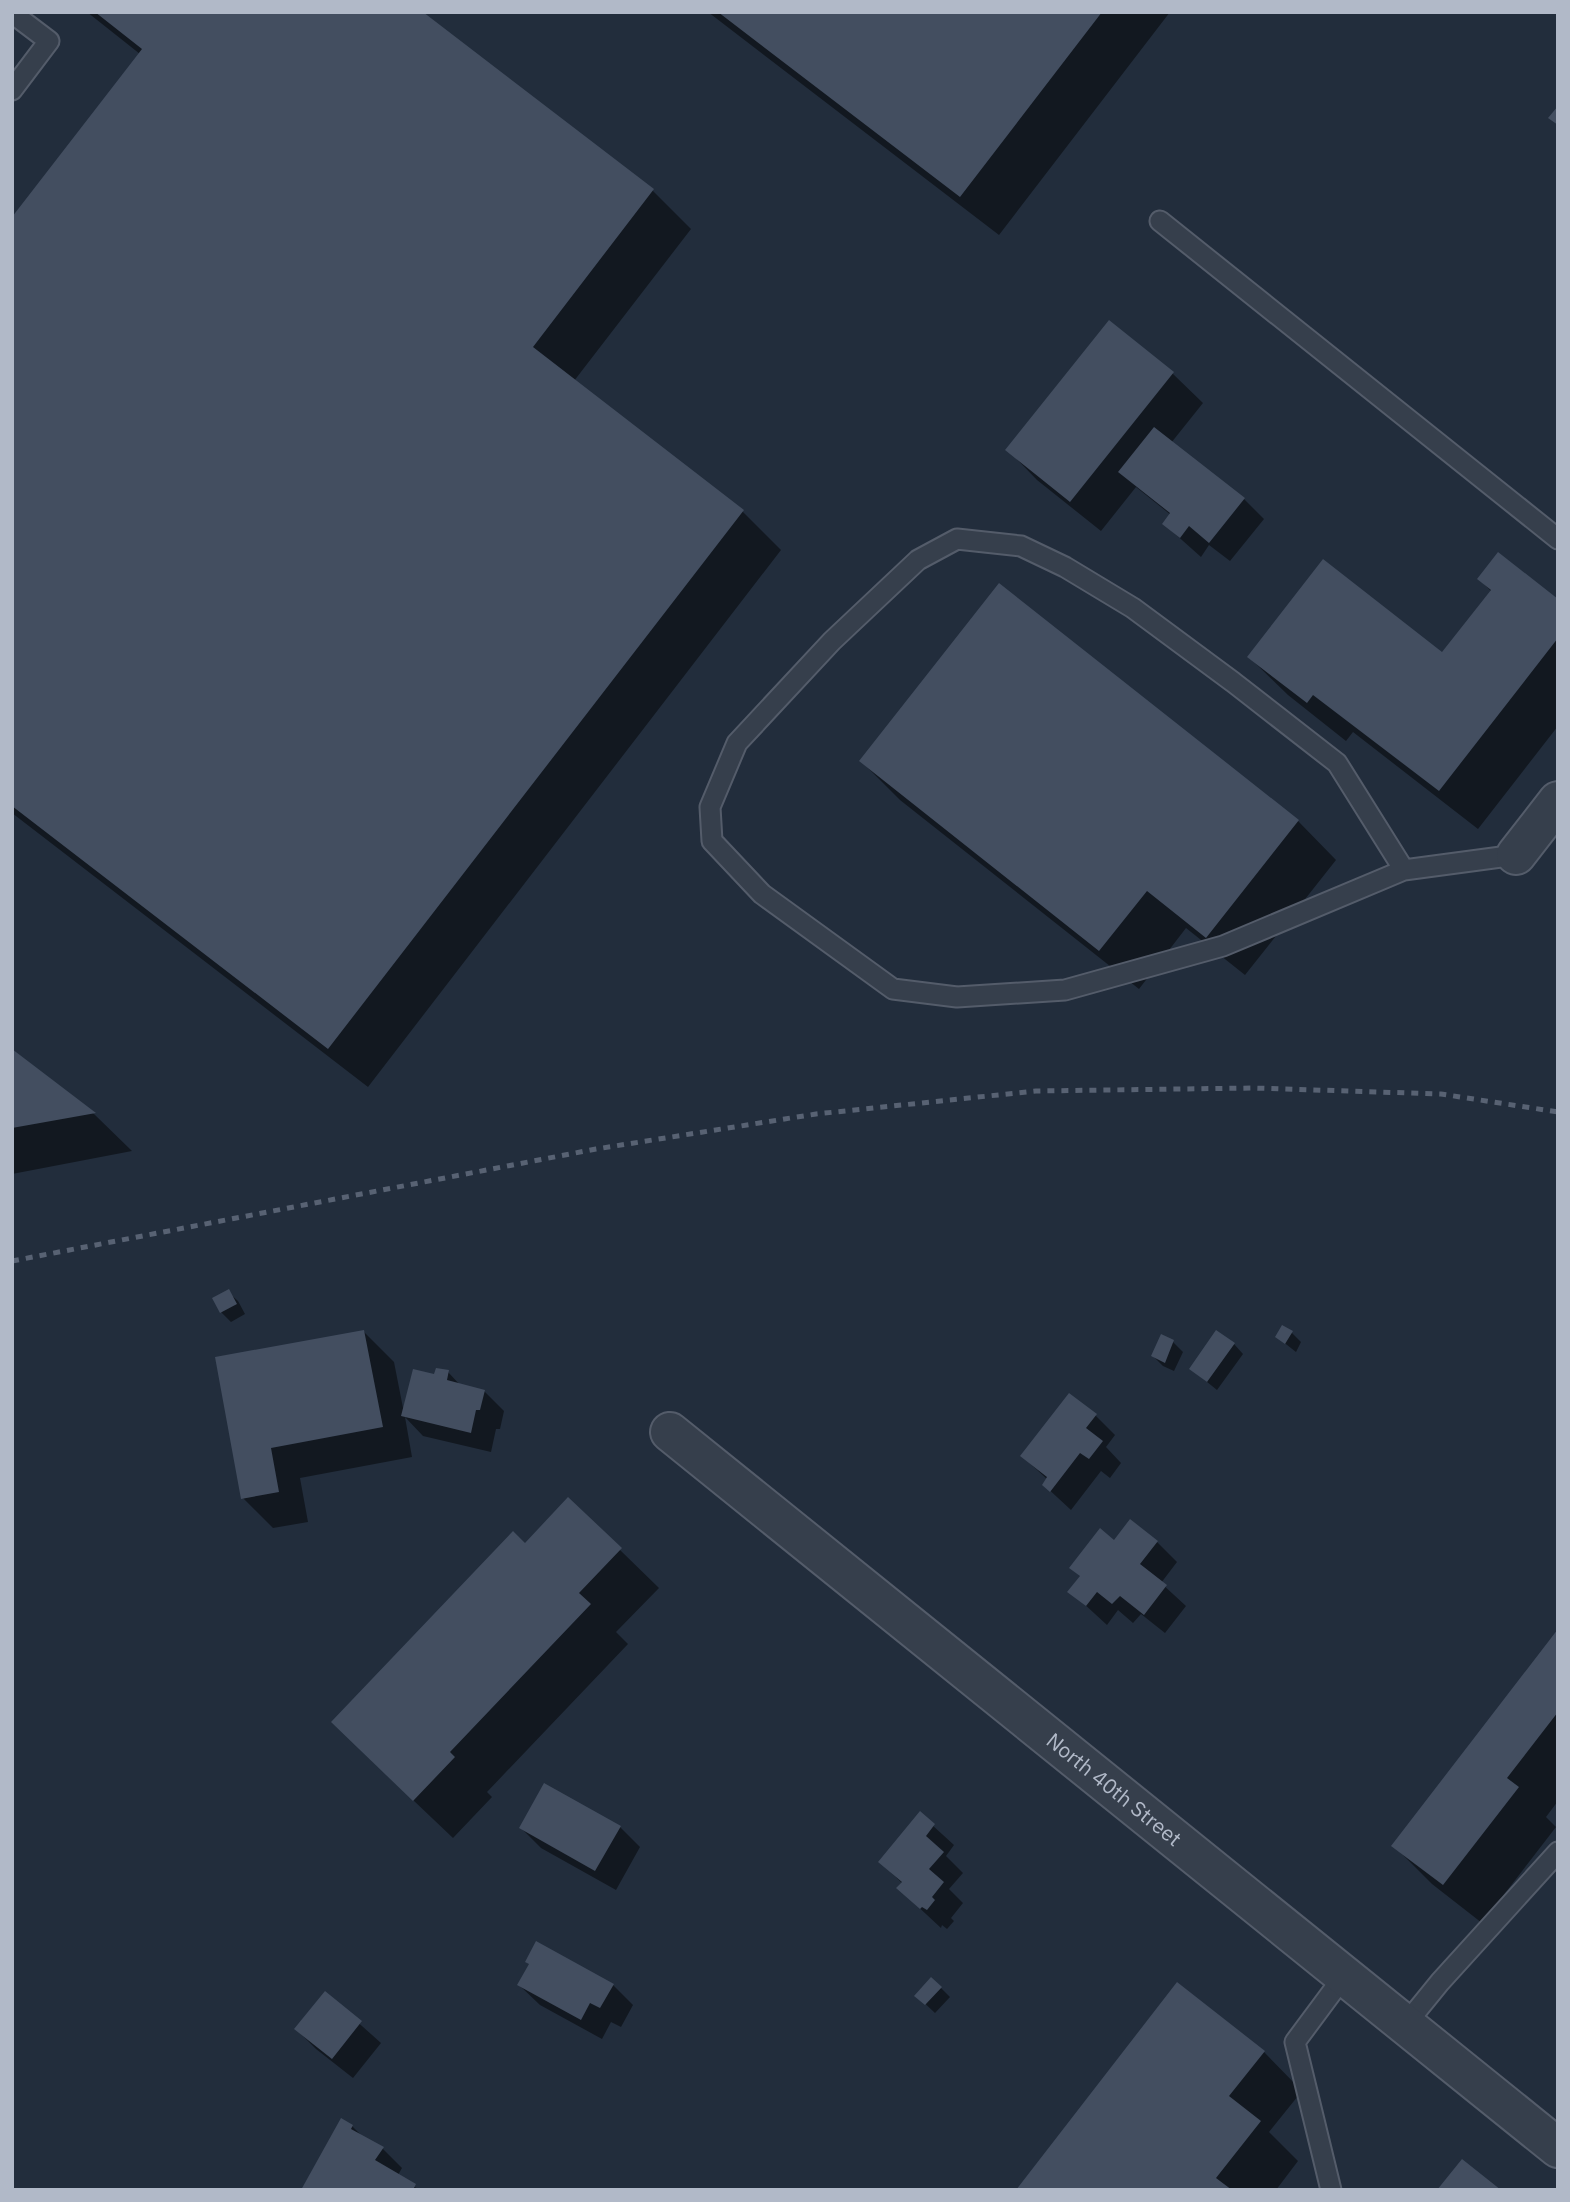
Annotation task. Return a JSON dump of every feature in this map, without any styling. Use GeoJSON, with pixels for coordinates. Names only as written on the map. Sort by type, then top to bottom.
{"type":"FeatureCollection","features":[{"type":"Feature","properties":{"kind":"street"},"geometry":{"type":"LineString","coordinates":[[1516,855],[1558,800]]}},
{"type":"Feature","properties":{"kind":"street","name":"North 40th Street"},"geometry":{"type":"LineString","coordinates":[[670,1432],[1558,2148]]}},
{"type":"Feature","properties":{"kind":"lane"},"geometry":{"type":"LineString","coordinates":[[12,13],[49,41],[12,90]]}},
{"type":"Feature","properties":{"kind":"lane"},"geometry":{"type":"LineString","coordinates":[[1160,221],[1558,539]]}},
{"type":"Feature","properties":{"kind":"lane"},"geometry":{"type":"LineString","coordinates":[[1404,870],[1337,763],[1133,608],[1021,546],[957,540],[918,560],[832,641],[777,698],[737,743],[710,807],[712,841],[762,894],[893,989],[957,997],[1065,989],[1223,946],[1404,870],[1516,855]]}},
{"type":"Feature","properties":{"kind":"lane"},"geometry":{"type":"LineString","coordinates":[[1405,2025],[1440,1982],[1558,1852]]}},
{"type":"Feature","properties":{"kind":"lane"},"geometry":{"type":"LineString","coordinates":[[1331,2190],[1295,2042],[1344,1976]]}},
{"type":"Feature","properties":{"kind":"building"},"geometry":{"type":"Polygon","coordinates":[[[95,12],[423,12],[654,189],[533,347],[744,510],[328,1049],[12,806],[12,217],[142,49],[95,12]]]}},
{"type":"Feature","properties":{"kind":"building"},"geometry":{"type":"Polygon","coordinates":[[[718,12],[1102,12],[960,197],[718,12]]]}},
{"type":"Feature","properties":{"kind":"building"},"geometry":{"type":"Polygon","coordinates":[[[1558,106],[1558,125],[1548,118],[1558,106]]]}},
{"type":"Feature","properties":{"kind":"building"},"geometry":{"type":"Polygon","coordinates":[[[1109,320],[1174,372],[1070,502],[1005,450],[1109,320]]]}},
{"type":"Feature","properties":{"kind":"building"},"geometry":{"type":"Polygon","coordinates":[[[1154,427],[1245,498],[1209,543],[1189,526],[1180,538],[1162,524],[1170,513],[1118,472],[1154,427]]]}},
{"type":"Feature","properties":{"kind":"building"},"geometry":{"type":"Polygon","coordinates":[[[1498,552],[1558,599],[1558,638],[1439,791],[1313,695],[1307,703],[1247,657],[1323,559],[1442,652],[1491,590],[1477,579],[1498,552]]]}},
{"type":"Feature","properties":{"kind":"building"},"geometry":{"type":"Polygon","coordinates":[[[999,583],[1299,820],[1206,938],[1147,891],[1099,951],[859,761],[999,583]]]}},
{"type":"Feature","properties":{"kind":"building"},"geometry":{"type":"Polygon","coordinates":[[[12,1049],[96,1113],[12,1128],[12,1049]]]}},
{"type":"Feature","properties":{"kind":"building"},"geometry":{"type":"Polygon","coordinates":[[[229,1289],[237,1304],[220,1313],[212,1298],[229,1289]]]}},
{"type":"Feature","properties":{"kind":"building"},"geometry":{"type":"Polygon","coordinates":[[[1282,1325],[1293,1331],[1285,1344],[1275,1337],[1282,1325]]]}},
{"type":"Feature","properties":{"kind":"building"},"geometry":{"type":"Polygon","coordinates":[[[364,1330],[383,1427],[271,1448],[279,1492],[241,1499],[215,1357],[364,1330]]]}},
{"type":"Feature","properties":{"kind":"building"},"geometry":{"type":"Polygon","coordinates":[[[1216,1330],[1235,1343],[1207,1382],[1189,1369],[1216,1330]]]}},
{"type":"Feature","properties":{"kind":"building"},"geometry":{"type":"Polygon","coordinates":[[[1161,1334],[1174,1340],[1165,1363],[1151,1356],[1161,1334]]]}},
{"type":"Feature","properties":{"kind":"building"},"geometry":{"type":"Polygon","coordinates":[[[436,1368],[449,1370],[447,1380],[485,1390],[480,1410],[476,1410],[471,1433],[401,1416],[413,1369],[434,1374],[436,1368]]]}},
{"type":"Feature","properties":{"kind":"building"},"geometry":{"type":"Polygon","coordinates":[[[1069,1393],[1097,1414],[1086,1428],[1103,1441],[1089,1459],[1080,1453],[1050,1492],[1042,1485],[1047,1477],[1020,1456],[1069,1393]]]}},
{"type":"Feature","properties":{"kind":"building"},"geometry":{"type":"Polygon","coordinates":[[[568,1497],[622,1548],[579,1593],[591,1604],[450,1752],[455,1757],[413,1801],[331,1722],[513,1531],[525,1543],[568,1497]]]}},
{"type":"Feature","properties":{"kind":"building"},"geometry":{"type":"Polygon","coordinates":[[[1130,1519],[1158,1541],[1140,1564],[1167,1585],[1144,1615],[1120,1596],[1112,1604],[1097,1592],[1086,1606],[1067,1592],[1080,1576],[1069,1568],[1100,1528],[1114,1540],[1130,1519]]]}},
{"type":"Feature","properties":{"kind":"building"},"geometry":{"type":"Polygon","coordinates":[[[1558,1629],[1558,1712],[1507,1778],[1519,1787],[1443,1885],[1391,1846],[1558,1629]]]}},
{"type":"Feature","properties":{"kind":"building"},"geometry":{"type":"Polygon","coordinates":[[[544,1783],[621,1826],[595,1871],[519,1828],[544,1783]]]}},
{"type":"Feature","properties":{"kind":"building"},"geometry":{"type":"Polygon","coordinates":[[[920,1811],[935,1824],[926,1836],[944,1852],[929,1869],[944,1882],[932,1897],[935,1900],[927,1910],[922,1907],[920,1909],[896,1888],[902,1882],[878,1862],[920,1811]]]}},
{"type":"Feature","properties":{"kind":"building"},"geometry":{"type":"Polygon","coordinates":[[[536,1941],[614,1984],[600,2008],[590,2003],[581,2020],[517,1985],[529,1964],[525,1962],[536,1941]]]}},
{"type":"Feature","properties":{"kind":"building"},"geometry":{"type":"Polygon","coordinates":[[[931,1977],[942,1987],[925,2005],[914,1996],[931,1977]]]}},
{"type":"Feature","properties":{"kind":"building"},"geometry":{"type":"Polygon","coordinates":[[[1177,1982],[1265,2051],[1229,2096],[1261,2121],[1216,2178],[1232,2190],[1016,2190],[1177,1982]]]}},
{"type":"Feature","properties":{"kind":"building"},"geometry":{"type":"Polygon","coordinates":[[[325,1991],[362,2021],[332,2059],[294,2029],[325,1991]]]}},
{"type":"Feature","properties":{"kind":"building"},"geometry":{"type":"Polygon","coordinates":[[[341,2118],[353,2125],[351,2129],[384,2147],[375,2160],[416,2184],[413,2190],[301,2190],[341,2118]]]}},
{"type":"Feature","properties":{"kind":"building"},"geometry":{"type":"Polygon","coordinates":[[[1462,2159],[1501,2190],[1437,2190],[1462,2159]]]}},
{"type":"Feature","properties":{"kind":"railway"},"geometry":{"type":"LineString","coordinates":[[12,1261],[596,1149],[816,1114],[1036,1091],[1253,1088],[1441,1094],[1558,1112]]}}]}
